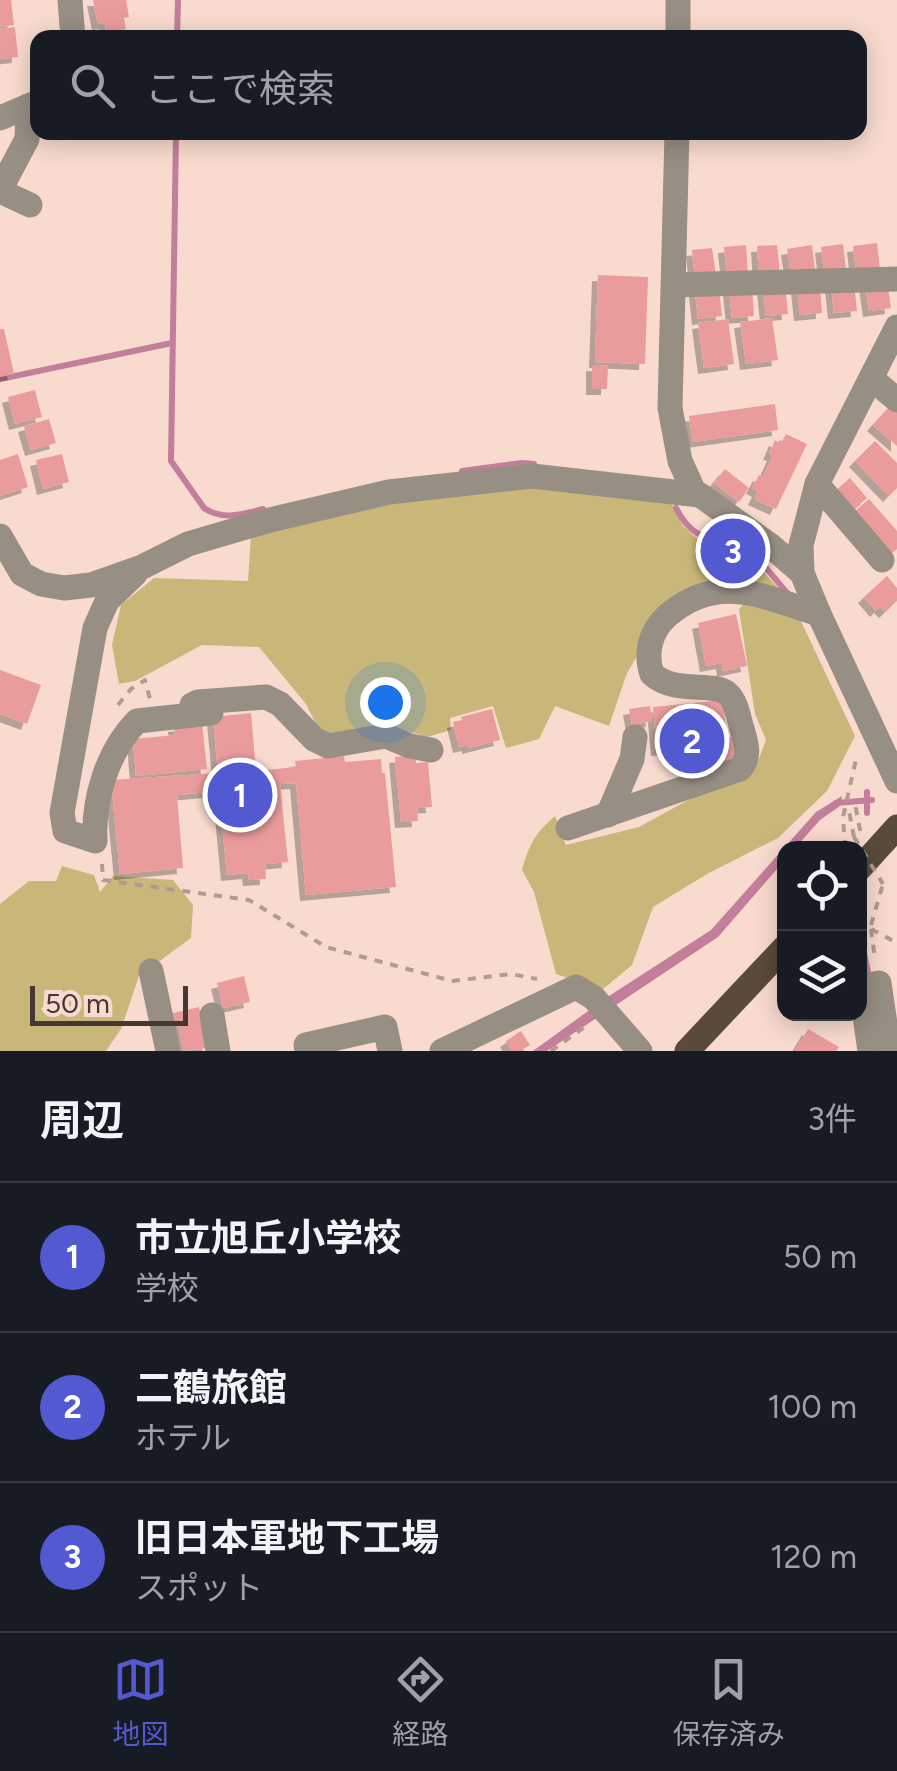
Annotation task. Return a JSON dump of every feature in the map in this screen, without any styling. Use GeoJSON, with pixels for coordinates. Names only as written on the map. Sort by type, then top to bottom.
{"type":"FeatureCollection","features":[{"type":"Feature","properties":{"kind":"main road"},"geometry":{"type":"LineString","coordinates":[[867,860],[897,827]]}},
{"type":"Feature","properties":{"kind":"main road"},"geometry":{"type":"LineString","coordinates":[[687,1051],[777,955]]}},
{"type":"Feature","properties":{"kind":"street"},"geometry":{"type":"LineString","coordinates":[[70,0],[72,30]]}},
{"type":"Feature","properties":{"kind":"street"},"geometry":{"type":"LineString","coordinates":[[678,0],[678,30]]}},
{"type":"Feature","properties":{"kind":"street"},"geometry":{"type":"LineString","coordinates":[[0,118],[30,105]]}},
{"type":"Feature","properties":{"kind":"street"},"geometry":{"type":"LineString","coordinates":[[30,122],[27,139],[0,191],[30,205]]}},
{"type":"Feature","properties":{"kind":"street"},"geometry":{"type":"LineString","coordinates":[[676,140],[678,285],[672,425],[680,461],[694,494]]}},
{"type":"Feature","properties":{"kind":"street"},"geometry":{"type":"LineString","coordinates":[[678,285],[897,279]]}},
{"type":"Feature","properties":{"kind":"street"},"geometry":{"type":"LineString","coordinates":[[897,327],[817,484],[801,545],[802,573],[818,614],[897,782]]}},
{"type":"Feature","properties":{"kind":"street"},"geometry":{"type":"LineString","coordinates":[[872,378],[897,400]]}},
{"type":"Feature","properties":{"kind":"street"},"geometry":{"type":"LineString","coordinates":[[0,536],[22,574],[41,584],[64,588],[91,584],[204,540],[270,520],[388,492],[532,476],[694,494],[772,546],[802,573]]}},
{"type":"Feature","properties":{"kind":"street"},"geometry":{"type":"LineString","coordinates":[[817,484],[882,560]]}},
{"type":"Feature","properties":{"kind":"street"},"geometry":{"type":"LineString","coordinates":[[142,567],[107,601],[95,628],[62,812],[65,832],[94,841],[96,796],[121,740],[136,721],[199,714],[191,706],[198,702],[266,697],[280,704],[314,738],[328,746],[386,736],[430,750]]}},
{"type":"Feature","properties":{"kind":"street"},"geometry":{"type":"LineString","coordinates":[[568,828],[740,770],[747,757],[748,747],[732,697],[725,691],[668,686],[652,674],[649,647],[661,622],[692,598],[722,590],[750,593],[818,614]]}},
{"type":"Feature","properties":{"kind":"street"},"geometry":{"type":"LineString","coordinates":[[608,815],[632,759],[635,737]]}},
{"type":"Feature","properties":{"kind":"street"},"geometry":{"type":"LineString","coordinates":[[151,972],[168,1051]]}},
{"type":"Feature","properties":{"kind":"street"},"geometry":{"type":"LineString","coordinates":[[867,985],[870,1051]]}},
{"type":"Feature","properties":{"kind":"street"},"geometry":{"type":"LineString","coordinates":[[867,985],[890,1051]]}},
{"type":"Feature","properties":{"kind":"street"},"geometry":{"type":"LineString","coordinates":[[442,1051],[576,988],[602,1008],[640,1051]]}},
{"type":"Feature","properties":{"kind":"street"},"geometry":{"type":"LineString","coordinates":[[212,1015],[218,1051]]}},
{"type":"Feature","properties":{"kind":"street"},"geometry":{"type":"LineString","coordinates":[[307,1051],[306,1044],[385,1027],[390,1051]]}},
{"type":"Feature","properties":{"kind":"path"},"geometry":{"type":"LineString","coordinates":[[110,716],[131,689],[145,680],[154,717]]}},
{"type":"Feature","properties":{"kind":"path"},"geometry":{"type":"LineString","coordinates":[[846,841],[845,808],[860,748]]}},
{"type":"Feature","properties":{"kind":"path"},"geometry":{"type":"LineString","coordinates":[[862,837],[856,809],[849,810],[854,837],[883,884],[871,925]]}},
{"type":"Feature","properties":{"kind":"path"},"geometry":{"type":"LineString","coordinates":[[94,841],[102,880],[248,900],[326,947],[452,980],[512,974],[576,988]]}},
{"type":"Feature","properties":{"kind":"path"},"geometry":{"type":"LineString","coordinates":[[867,985],[871,929],[897,943]]}},
{"type":"Feature","properties":{"kind":"path"},"geometry":{"type":"LineString","coordinates":[[551,1051],[602,1008]]}},
{"type":"Feature","properties":{"kind":"shaded area"},"geometry":{"type":"Polygon","coordinates":[[[533,485],[672,504],[683,526],[695,537],[747,554],[793,604],[855,736],[827,791],[778,838],[653,907],[632,965],[602,990],[556,974],[534,892],[522,870],[527,853],[555,816],[566,845],[639,827],[690,799],[744,779],[758,761],[766,740],[755,714],[739,609],[755,592],[658,620],[627,673],[609,726],[555,706],[539,739],[506,748],[493,706],[450,718],[451,730],[427,737],[397,728],[338,739],[317,726],[306,704],[259,647],[202,645],[135,681],[119,684],[112,645],[121,605],[154,578],[248,581],[251,536],[389,499],[533,485]]]}},
{"type":"Feature","properties":{"kind":"shaded area"},"geometry":{"type":"Polygon","coordinates":[[[842,796],[840,806],[820,820],[801,841],[790,841],[816,812],[842,796]]]}},
{"type":"Feature","properties":{"kind":"shaded area"},"geometry":{"type":"Polygon","coordinates":[[[777,856],[777,869],[718,937],[547,1051],[533,1051],[606,998],[711,930],[777,856]]]}},
{"type":"Feature","properties":{"kind":"shaded area"},"geometry":{"type":"Polygon","coordinates":[[[62,866],[94,875],[100,892],[113,876],[173,880],[193,905],[191,938],[139,976],[121,1029],[106,1051],[0,1051],[0,904],[29,881],[56,881],[62,866]]]}},
{"type":"Feature","properties":{"kind":"building"},"geometry":{"type":"Polygon","coordinates":[[[0,0],[11,0],[14,25],[0,27],[0,0]]]}},
{"type":"Feature","properties":{"kind":"building"},"geometry":{"type":"Polygon","coordinates":[[[93,0],[126,0],[126,29],[106,30],[105,23],[98,24],[93,0]]]}},
{"type":"Feature","properties":{"kind":"building"},"geometry":{"type":"Polygon","coordinates":[[[15,27],[18,57],[0,59],[0,29],[15,27]]]}},
{"type":"Feature","properties":{"kind":"building"},"geometry":{"type":"Polygon","coordinates":[[[877,243],[880,270],[856,272],[853,246],[877,243]]]}},
{"type":"Feature","properties":{"kind":"building"},"geometry":{"type":"Polygon","coordinates":[[[843,244],[846,270],[824,272],[821,247],[843,244]]]}},
{"type":"Feature","properties":{"kind":"building"},"geometry":{"type":"Polygon","coordinates":[[[746,245],[748,275],[727,277],[724,247],[746,245]]]}},
{"type":"Feature","properties":{"kind":"building"},"geometry":{"type":"Polygon","coordinates":[[[777,245],[780,275],[759,276],[757,246],[777,245]]]}},
{"type":"Feature","properties":{"kind":"building"},"geometry":{"type":"Polygon","coordinates":[[[812,245],[815,271],[791,274],[787,249],[812,245]]]}},
{"type":"Feature","properties":{"kind":"building"},"geometry":{"type":"Polygon","coordinates":[[[712,248],[716,275],[695,278],[692,250],[712,248]]]}},
{"type":"Feature","properties":{"kind":"building"},"geometry":{"type":"Polygon","coordinates":[[[598,275],[648,277],[645,364],[595,362],[598,275]]]}},
{"type":"Feature","properties":{"kind":"building"},"geometry":{"type":"Polygon","coordinates":[[[887,281],[891,308],[869,311],[865,284],[887,281]]]}},
{"type":"Feature","properties":{"kind":"building"},"geometry":{"type":"Polygon","coordinates":[[[854,283],[857,311],[834,313],[831,285],[854,283]]]}},
{"type":"Feature","properties":{"kind":"building"},"geometry":{"type":"Polygon","coordinates":[[[820,284],[822,313],[800,315],[797,286],[820,284]]]}},
{"type":"Feature","properties":{"kind":"building"},"geometry":{"type":"Polygon","coordinates":[[[785,285],[788,314],[766,316],[763,287],[785,285]]]}},
{"type":"Feature","properties":{"kind":"building"},"geometry":{"type":"Polygon","coordinates":[[[752,287],[754,316],[732,318],[729,289],[752,287]]]}},
{"type":"Feature","properties":{"kind":"building"},"geometry":{"type":"Polygon","coordinates":[[[719,288],[722,316],[698,319],[695,291],[719,288]]]}},
{"type":"Feature","properties":{"kind":"building"},"geometry":{"type":"Polygon","coordinates":[[[772,318],[778,360],[746,364],[740,322],[772,318]]]}},
{"type":"Feature","properties":{"kind":"building"},"geometry":{"type":"Polygon","coordinates":[[[728,319],[734,364],[704,368],[698,323],[728,319]]]}},
{"type":"Feature","properties":{"kind":"building"},"geometry":{"type":"Polygon","coordinates":[[[0,329],[4,329],[14,374],[0,377],[0,329]]]}},
{"type":"Feature","properties":{"kind":"building"},"geometry":{"type":"Polygon","coordinates":[[[592,365],[608,366],[607,389],[592,389],[592,365]]]}},
{"type":"Feature","properties":{"kind":"building"},"geometry":{"type":"Polygon","coordinates":[[[35,390],[42,417],[15,424],[8,397],[35,390]]]}},
{"type":"Feature","properties":{"kind":"building"},"geometry":{"type":"Polygon","coordinates":[[[775,404],[778,430],[693,442],[689,416],[775,404]]]}},
{"type":"Feature","properties":{"kind":"building"},"geometry":{"type":"Polygon","coordinates":[[[892,404],[897,409],[897,446],[873,425],[892,404]]]}},
{"type":"Feature","properties":{"kind":"building"},"geometry":{"type":"Polygon","coordinates":[[[49,419],[56,443],[31,450],[24,426],[49,419]]]}},
{"type":"Feature","properties":{"kind":"building"},"geometry":{"type":"Polygon","coordinates":[[[786,434],[807,444],[776,509],[754,499],[758,491],[752,488],[759,475],[763,477],[775,440],[781,443],[786,434]]]}},
{"type":"Feature","properties":{"kind":"building"},"geometry":{"type":"Polygon","coordinates":[[[875,441],[897,463],[897,488],[889,496],[855,461],[875,441]]]}},
{"type":"Feature","properties":{"kind":"building"},"geometry":{"type":"Polygon","coordinates":[[[18,454],[28,487],[0,496],[0,460],[18,454]]]}},
{"type":"Feature","properties":{"kind":"building"},"geometry":{"type":"Polygon","coordinates":[[[62,454],[69,482],[43,489],[36,460],[62,454]]]}},
{"type":"Feature","properties":{"kind":"building"},"geometry":{"type":"Polygon","coordinates":[[[725,469],[749,488],[739,502],[714,483],[725,469]]]}},
{"type":"Feature","properties":{"kind":"building"},"geometry":{"type":"Polygon","coordinates":[[[850,478],[867,498],[852,511],[835,491],[850,478]]]}},
{"type":"Feature","properties":{"kind":"building"},"geometry":{"type":"Polygon","coordinates":[[[869,499],[897,531],[897,549],[892,553],[855,511],[869,499]]]}},
{"type":"Feature","properties":{"kind":"building"},"geometry":{"type":"Polygon","coordinates":[[[887,576],[897,588],[897,601],[885,612],[880,607],[876,611],[864,597],[887,576]]]}},
{"type":"Feature","properties":{"kind":"building"},"geometry":{"type":"Polygon","coordinates":[[[736,614],[747,666],[723,671],[722,663],[706,666],[698,623],[736,614]]]}},
{"type":"Feature","properties":{"kind":"building"},"geometry":{"type":"Polygon","coordinates":[[[0,670],[41,685],[27,724],[0,714],[0,670]]]}},
{"type":"Feature","properties":{"kind":"building"},"geometry":{"type":"Polygon","coordinates":[[[723,700],[727,738],[735,737],[738,766],[710,764],[710,769],[687,771],[687,765],[680,766],[679,748],[657,750],[653,707],[723,700]]]}},
{"type":"Feature","properties":{"kind":"building"},"geometry":{"type":"Polygon","coordinates":[[[650,706],[652,721],[632,725],[629,709],[650,706]]]}},
{"type":"Feature","properties":{"kind":"building"},"geometry":{"type":"Polygon","coordinates":[[[492,709],[500,740],[459,747],[453,722],[492,709]]]}},
{"type":"Feature","properties":{"kind":"building"},"geometry":{"type":"Polygon","coordinates":[[[251,713],[256,771],[296,767],[295,761],[344,756],[345,762],[381,759],[396,887],[306,895],[296,783],[280,784],[288,862],[265,864],[266,879],[249,880],[248,873],[227,875],[219,791],[177,795],[183,868],[120,874],[111,780],[218,773],[213,717],[251,713]]]}},
{"type":"Feature","properties":{"kind":"building"},"geometry":{"type":"Polygon","coordinates":[[[202,723],[207,769],[136,776],[133,739],[175,735],[174,726],[202,723]]]}},
{"type":"Feature","properties":{"kind":"building"},"geometry":{"type":"Polygon","coordinates":[[[415,755],[416,763],[428,762],[432,807],[417,808],[418,821],[401,822],[395,757],[415,755]]]}},
{"type":"Feature","properties":{"kind":"building"},"geometry":{"type":"Polygon","coordinates":[[[244,976],[250,1002],[223,1008],[217,983],[244,976]]]}},
{"type":"Feature","properties":{"kind":"building"},"geometry":{"type":"Polygon","coordinates":[[[199,1007],[209,1048],[184,1051],[178,1025],[167,1028],[165,1015],[199,1007]]]}},
{"type":"Feature","properties":{"kind":"building"},"geometry":{"type":"Polygon","coordinates":[[[808,1029],[839,1047],[836,1051],[795,1051],[808,1029]]]}},
{"type":"Feature","properties":{"kind":"building"},"geometry":{"type":"Polygon","coordinates":[[[521,1031],[530,1045],[512,1051],[506,1041],[521,1031]]]}},
{"type":"Feature","properties":{"kind":"waterway"},"geometry":{"type":"LineString","coordinates":[[177,30],[178,0]]}},
{"type":"Feature","properties":{"kind":"waterway"},"geometry":{"type":"LineString","coordinates":[[176,140],[171,461],[204,508],[211,512],[233,515],[263,509]]}},
{"type":"Feature","properties":{"kind":"waterway"},"geometry":{"type":"LineString","coordinates":[[0,379],[172,343]]}},
{"type":"Feature","properties":{"kind":"waterway"},"geometry":{"type":"LineString","coordinates":[[462,471],[534,464]]}},
{"type":"Feature","properties":{"kind":"waterway"},"geometry":{"type":"LineString","coordinates":[[676,508],[693,530],[750,552],[789,595]]}},
{"type":"Feature","properties":{"kind":"waterway"},"geometry":{"type":"LineString","coordinates":[[867,792],[867,813]]}},
{"type":"Feature","properties":{"kind":"waterway"},"geometry":{"type":"LineString","coordinates":[[836,803],[872,800]]}},
{"type":"Feature","properties":{"kind":"waterway"},"geometry":{"type":"LineString","coordinates":[[867,967],[869,977]]}},
{"type":"Feature","properties":{"kind":"place","name":"旧日本軍地下工場"},"geometry":{"type":"Point","coordinates":[733,551]}},
{"type":"Feature","properties":{"kind":"place","name":"二鶴旅館"},"geometry":{"type":"Point","coordinates":[692,741]}},
{"type":"Feature","properties":{"kind":"place","name":"市立旭丘小学校"},"geometry":{"type":"Point","coordinates":[240,795]}}]}
